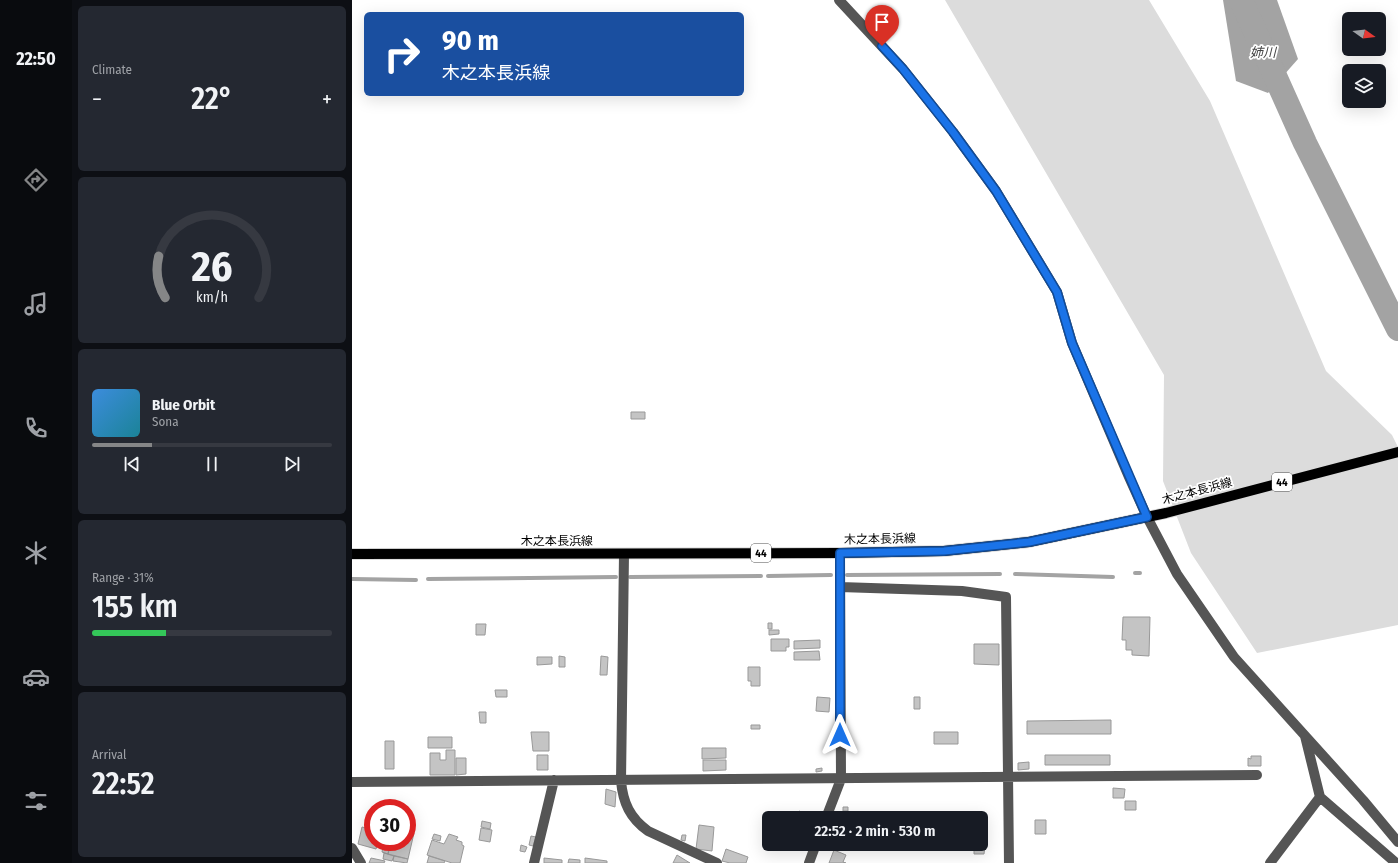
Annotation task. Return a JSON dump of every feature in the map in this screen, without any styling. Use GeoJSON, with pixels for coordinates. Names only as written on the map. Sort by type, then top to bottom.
{"type":"FeatureCollection","features":[{"type":"Feature","properties":{"kind":"main road","name":"木之本長浜線"},"geometry":{"type":"LineString","coordinates":[[352,554],[840,553],[944,551],[1029,542],[1166,513],[1398,452]]}},
{"type":"Feature","properties":{"kind":"street"},"geometry":{"type":"LineString","coordinates":[[839,0],[903,69],[953,132],[996,191],[1057,292],[1072,343],[1147,517],[1177,574],[1234,657],[1305,734],[1398,842]]}},
{"type":"Feature","properties":{"kind":"street"},"geometry":{"type":"LineString","coordinates":[[829,811],[841,779],[840,553]]}},
{"type":"Feature","properties":{"kind":"street"},"geometry":{"type":"LineString","coordinates":[[624,554],[621,781],[625,803],[629,812],[640,825],[648,831],[676,846],[717,863]]}},
{"type":"Feature","properties":{"kind":"street"},"geometry":{"type":"LineString","coordinates":[[840,587],[962,591],[1006,597],[1009,863]]}},
{"type":"Feature","properties":{"kind":"street"},"geometry":{"type":"LineString","coordinates":[[1305,734],[1320,798],[1396,863]]}},
{"type":"Feature","properties":{"kind":"street"},"geometry":{"type":"LineString","coordinates":[[352,782],[1257,775]]}},
{"type":"Feature","properties":{"kind":"street"},"geometry":{"type":"LineString","coordinates":[[534,863],[554,780]]}},
{"type":"Feature","properties":{"kind":"street"},"geometry":{"type":"LineString","coordinates":[[1270,863],[1320,798]]}},
{"type":"Feature","properties":{"kind":"street"},"geometry":{"type":"LineString","coordinates":[[352,848],[361,863]]}},
{"type":"Feature","properties":{"kind":"street"},"geometry":{"type":"LineString","coordinates":[[809,863],[813,851]]}},
{"type":"Feature","properties":{"kind":"shaded area"},"geometry":{"type":"Polygon","coordinates":[[[945,0],[1149,0],[1210,101],[1326,371],[1392,435],[1398,447],[1398,625],[1257,653],[1191,553],[1163,481],[1164,375],[945,0]]]}},
{"type":"Feature","properties":{"kind":"water","name":"姉川"},"geometry":{"type":"Polygon","coordinates":[[[1223,0],[1277,0],[1298,59],[1268,93],[1236,81],[1223,0]]]}},
{"type":"Feature","properties":{"kind":"building"},"geometry":{"type":"Polygon","coordinates":[[[631,412],[645,412],[645,419],[631,419],[631,412]]]}},
{"type":"Feature","properties":{"kind":"building"},"geometry":{"type":"Polygon","coordinates":[[[1123,617],[1150,617],[1149,656],[1132,655],[1132,650],[1126,650],[1126,640],[1122,640],[1123,617]]]}},
{"type":"Feature","properties":{"kind":"building"},"geometry":{"type":"Polygon","coordinates":[[[768,623],[772,623],[772,629],[768,629],[768,623]]]}},
{"type":"Feature","properties":{"kind":"building"},"geometry":{"type":"Polygon","coordinates":[[[476,624],[486,624],[485,635],[476,635],[476,624]]]}},
{"type":"Feature","properties":{"kind":"building"},"geometry":{"type":"Polygon","coordinates":[[[769,630],[779,630],[779,634],[769,635],[769,630]]]}},
{"type":"Feature","properties":{"kind":"building"},"geometry":{"type":"Polygon","coordinates":[[[771,639],[789,639],[789,647],[786,647],[786,651],[771,651],[771,639]]]}},
{"type":"Feature","properties":{"kind":"building"},"geometry":{"type":"Polygon","coordinates":[[[820,640],[820,648],[794,649],[794,641],[820,640]]]}},
{"type":"Feature","properties":{"kind":"building"},"geometry":{"type":"Polygon","coordinates":[[[974,644],[999,644],[999,665],[974,664],[974,644]]]}},
{"type":"Feature","properties":{"kind":"building"},"geometry":{"type":"Polygon","coordinates":[[[819,651],[820,660],[794,660],[794,652],[819,651]]]}},
{"type":"Feature","properties":{"kind":"building"},"geometry":{"type":"Polygon","coordinates":[[[559,656],[565,657],[565,667],[559,667],[559,656]]]}},
{"type":"Feature","properties":{"kind":"building"},"geometry":{"type":"Polygon","coordinates":[[[601,656],[608,657],[607,675],[600,675],[601,656]]]}},
{"type":"Feature","properties":{"kind":"building"},"geometry":{"type":"Polygon","coordinates":[[[537,657],[552,657],[552,664],[537,665],[537,657]]]}},
{"type":"Feature","properties":{"kind":"building"},"geometry":{"type":"Polygon","coordinates":[[[748,667],[760,667],[760,686],[751,686],[751,681],[748,681],[748,667]]]}},
{"type":"Feature","properties":{"kind":"building"},"geometry":{"type":"Polygon","coordinates":[[[495,690],[507,690],[507,697],[496,697],[495,690]]]}},
{"type":"Feature","properties":{"kind":"building"},"geometry":{"type":"Polygon","coordinates":[[[817,697],[830,698],[829,712],[816,711],[817,697]]]}},
{"type":"Feature","properties":{"kind":"building"},"geometry":{"type":"Polygon","coordinates":[[[914,697],[920,697],[920,709],[914,709],[914,697]]]}},
{"type":"Feature","properties":{"kind":"building"},"geometry":{"type":"Polygon","coordinates":[[[479,712],[486,712],[486,723],[480,723],[479,712]]]}},
{"type":"Feature","properties":{"kind":"building"},"geometry":{"type":"Polygon","coordinates":[[[1111,720],[1111,734],[1027,734],[1027,721],[1111,720]]]}},
{"type":"Feature","properties":{"kind":"building"},"geometry":{"type":"Polygon","coordinates":[[[751,725],[760,725],[760,729],[751,729],[751,725]]]}},
{"type":"Feature","properties":{"kind":"building"},"geometry":{"type":"Polygon","coordinates":[[[531,732],[549,732],[549,751],[533,751],[531,732]]]}},
{"type":"Feature","properties":{"kind":"building"},"geometry":{"type":"Polygon","coordinates":[[[934,732],[958,732],[958,744],[934,744],[934,732]]]}},
{"type":"Feature","properties":{"kind":"building"},"geometry":{"type":"Polygon","coordinates":[[[428,737],[452,737],[452,748],[428,748],[428,737]]]}},
{"type":"Feature","properties":{"kind":"building"},"geometry":{"type":"Polygon","coordinates":[[[385,741],[394,741],[394,769],[385,769],[385,741]]]}},
{"type":"Feature","properties":{"kind":"building"},"geometry":{"type":"Polygon","coordinates":[[[702,748],[726,748],[726,758],[702,759],[702,748]]]}},
{"type":"Feature","properties":{"kind":"building"},"geometry":{"type":"Polygon","coordinates":[[[446,750],[455,750],[455,775],[430,775],[430,753],[440,753],[440,760],[446,760],[446,750]]]}},
{"type":"Feature","properties":{"kind":"building"},"geometry":{"type":"Polygon","coordinates":[[[537,755],[548,755],[548,770],[537,770],[537,755]]]}},
{"type":"Feature","properties":{"kind":"building"},"geometry":{"type":"Polygon","coordinates":[[[1045,755],[1110,755],[1110,765],[1045,765],[1045,755]]]}},
{"type":"Feature","properties":{"kind":"building"},"geometry":{"type":"Polygon","coordinates":[[[1251,756],[1261,756],[1261,766],[1248,766],[1248,758],[1251,759],[1251,756]]]}},
{"type":"Feature","properties":{"kind":"building"},"geometry":{"type":"Polygon","coordinates":[[[456,758],[466,758],[466,774],[456,775],[456,758]]]}},
{"type":"Feature","properties":{"kind":"building"},"geometry":{"type":"Polygon","coordinates":[[[703,760],[726,760],[726,770],[703,771],[703,760]]]}},
{"type":"Feature","properties":{"kind":"building"},"geometry":{"type":"Polygon","coordinates":[[[1029,762],[1029,769],[1018,770],[1018,763],[1029,762]]]}},
{"type":"Feature","properties":{"kind":"building"},"geometry":{"type":"Polygon","coordinates":[[[822,768],[822,771],[816,772],[816,769],[822,768]]]}},
{"type":"Feature","properties":{"kind":"building"},"geometry":{"type":"Polygon","coordinates":[[[1113,788],[1125,789],[1124,798],[1113,798],[1113,788]]]}},
{"type":"Feature","properties":{"kind":"building"},"geometry":{"type":"Polygon","coordinates":[[[606,789],[616,792],[615,807],[605,804],[606,789]]]}},
{"type":"Feature","properties":{"kind":"building"},"geometry":{"type":"Polygon","coordinates":[[[1125,801],[1136,801],[1136,810],[1125,810],[1125,801]]]}},
{"type":"Feature","properties":{"kind":"building"},"geometry":{"type":"Polygon","coordinates":[[[843,807],[848,807],[848,811],[843,811],[843,807]]]}},
{"type":"Feature","properties":{"kind":"building"},"geometry":{"type":"Polygon","coordinates":[[[1035,820],[1046,820],[1046,834],[1035,834],[1035,820]]]}},
{"type":"Feature","properties":{"kind":"building"},"geometry":{"type":"Polygon","coordinates":[[[482,821],[491,823],[490,829],[481,827],[482,821]]]}},
{"type":"Feature","properties":{"kind":"building"},"geometry":{"type":"Polygon","coordinates":[[[699,825],[714,827],[712,851],[696,849],[699,825]]]}},
{"type":"Feature","properties":{"kind":"building"},"geometry":{"type":"Polygon","coordinates":[[[362,827],[364,828],[364,846],[358,844],[362,827]]]}},
{"type":"Feature","properties":{"kind":"building"},"geometry":{"type":"Polygon","coordinates":[[[481,828],[492,830],[490,842],[479,840],[481,828]]]}},
{"type":"Feature","properties":{"kind":"building"},"geometry":{"type":"Polygon","coordinates":[[[434,834],[441,836],[440,841],[432,839],[434,834]]]}},
{"type":"Feature","properties":{"kind":"building"},"geometry":{"type":"Polygon","coordinates":[[[449,834],[458,837],[456,840],[462,842],[462,845],[464,846],[460,863],[452,863],[427,855],[432,840],[444,844],[449,834]]]}},
{"type":"Feature","properties":{"kind":"building"},"geometry":{"type":"Polygon","coordinates":[[[682,835],[686,835],[685,841],[681,840],[682,835]]]}},
{"type":"Feature","properties":{"kind":"building"},"geometry":{"type":"Polygon","coordinates":[[[531,836],[536,837],[533,846],[529,845],[531,836]]]}},
{"type":"Feature","properties":{"kind":"building"},"geometry":{"type":"Polygon","coordinates":[[[521,845],[527,847],[525,852],[520,851],[521,845]]]}},
{"type":"Feature","properties":{"kind":"building"},"geometry":{"type":"Polygon","coordinates":[[[726,849],[748,857],[746,863],[730,863],[722,861],[726,849]]]}},
{"type":"Feature","properties":{"kind":"building"},"geometry":{"type":"Polygon","coordinates":[[[382,851],[388,851],[388,854],[382,851]]]}},
{"type":"Feature","properties":{"kind":"building"},"geometry":{"type":"Polygon","coordinates":[[[389,851],[410,851],[408,859],[388,854],[389,851]]]}},
{"type":"Feature","properties":{"kind":"building"},"geometry":{"type":"Polygon","coordinates":[[[834,851],[846,855],[843,862],[846,863],[829,863],[834,851]]]}},
{"type":"Feature","properties":{"kind":"building"},"geometry":{"type":"Polygon","coordinates":[[[974,851],[984,851],[984,854],[974,854],[974,851]]]}},
{"type":"Feature","properties":{"kind":"building"},"geometry":{"type":"Polygon","coordinates":[[[384,853],[394,856],[392,861],[383,859],[384,853]]]}},
{"type":"Feature","properties":{"kind":"building"},"geometry":{"type":"Polygon","coordinates":[[[677,855],[690,863],[673,863],[677,855]]]}},
{"type":"Feature","properties":{"kind":"building"},"geometry":{"type":"Polygon","coordinates":[[[394,856],[408,859],[407,863],[393,861],[394,856]]]}},
{"type":"Feature","properties":{"kind":"building"},"geometry":{"type":"Polygon","coordinates":[[[429,856],[445,861],[444,863],[427,863],[429,856]]]}},
{"type":"Feature","properties":{"kind":"building"},"geometry":{"type":"Polygon","coordinates":[[[371,858],[385,861],[384,863],[369,863],[371,858]]]}},
{"type":"Feature","properties":{"kind":"building"},"geometry":{"type":"Polygon","coordinates":[[[544,858],[562,860],[562,863],[544,863],[544,858]]]}},
{"type":"Feature","properties":{"kind":"building"},"geometry":{"type":"Polygon","coordinates":[[[585,858],[607,861],[607,863],[585,863],[585,858]]]}},
{"type":"Feature","properties":{"kind":"building"},"geometry":{"type":"Polygon","coordinates":[[[569,859],[580,860],[580,863],[568,863],[569,859]]]}},
{"type":"Feature","properties":{"kind":"waterway","name":"姉川"},"geometry":{"type":"LineString","coordinates":[[1241,0],[1305,143],[1398,329]]}},
{"type":"Feature","properties":{"kind":"waterway"},"geometry":{"type":"LineString","coordinates":[[1135,573],[1140,573]]}},
{"type":"Feature","properties":{"kind":"waterway"},"geometry":{"type":"LineString","coordinates":[[847,575],[1000,574]]}},
{"type":"Feature","properties":{"kind":"waterway"},"geometry":{"type":"LineString","coordinates":[[1015,574],[1113,577]]}},
{"type":"Feature","properties":{"kind":"waterway"},"geometry":{"type":"LineString","coordinates":[[768,576],[831,575]]}},
{"type":"Feature","properties":{"kind":"waterway"},"geometry":{"type":"LineString","coordinates":[[630,577],[761,576]]}},
{"type":"Feature","properties":{"kind":"waterway"},"geometry":{"type":"LineString","coordinates":[[428,579],[616,577]]}},
{"type":"Feature","properties":{"kind":"waterway"},"geometry":{"type":"LineString","coordinates":[[352,579],[416,580]]}},
{"type":"Feature","properties":{"kind":"route"},"geometry":{"type":"LineString","coordinates":[[840,735],[840,553],[944,551],[1029,542],[1147,517],[1085,370],[1072,343],[1062,314],[1057,292],[996,191],[953,132],[903,69],[882,46]]}}]}
